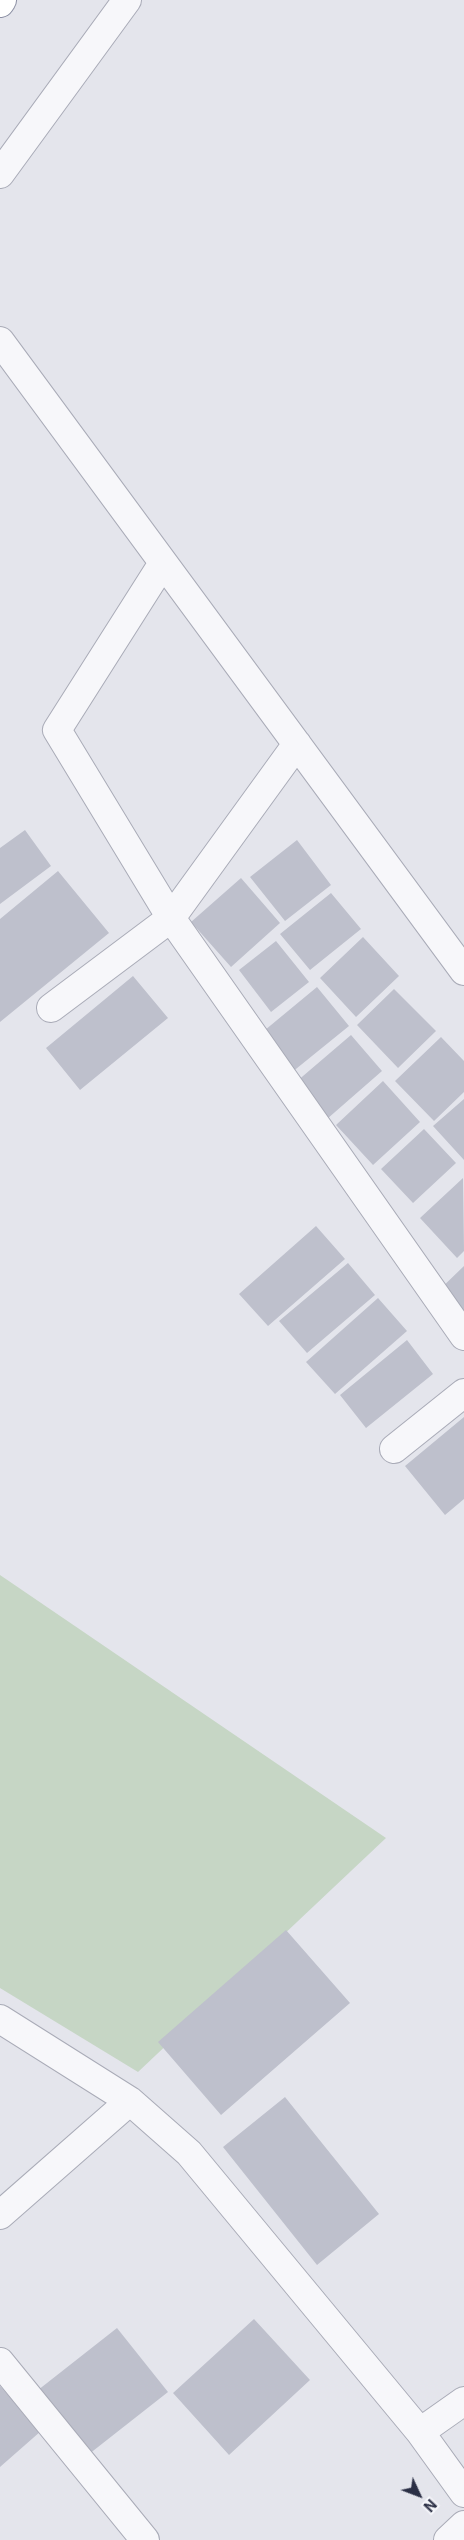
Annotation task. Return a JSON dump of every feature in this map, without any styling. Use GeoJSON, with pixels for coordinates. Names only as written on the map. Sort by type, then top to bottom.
{"type":"FeatureCollection","features":[{"type":"Feature","properties":{"kind":"street"},"geometry":{"type":"LineString","coordinates":[[0,174],[127,0]]}},
{"type":"Feature","properties":{"kind":"street"},"geometry":{"type":"LineString","coordinates":[[0,341],[464,971]]}},
{"type":"Feature","properties":{"kind":"street"},"geometry":{"type":"LineString","coordinates":[[163,562],[57,730],[171,918],[464,1336]]}},
{"type":"Feature","properties":{"kind":"street"},"geometry":{"type":"LineString","coordinates":[[51,1008],[171,918],[296,744]]}},
{"type":"Feature","properties":{"kind":"street"},"geometry":{"type":"LineString","coordinates":[[394,1449],[464,1393]]}},
{"type":"Feature","properties":{"kind":"street"},"geometry":{"type":"LineString","coordinates":[[0,2019],[130,2101],[189,2153],[420,2432],[464,2493]]}},
{"type":"Feature","properties":{"kind":"street"},"geometry":{"type":"LineString","coordinates":[[0,2215],[130,2101]]}},
{"type":"Feature","properties":{"kind":"street"},"geometry":{"type":"LineString","coordinates":[[0,2362],[145,2540]]}},
{"type":"Feature","properties":{"kind":"street"},"geometry":{"type":"LineString","coordinates":[[420,2432],[464,2402]]}},
{"type":"Feature","properties":{"kind":"street"},"geometry":{"type":"LineString","coordinates":[[448,2540],[464,2525]]}},
{"type":"Feature","properties":{"kind":"green space"},"geometry":{"type":"Polygon","coordinates":[[[0,1575],[386,1838],[138,2072],[0,1988],[0,1575]]]}},
{"type":"Feature","properties":{"kind":"building"},"geometry":{"type":"Polygon","coordinates":[[[25,830],[51,866],[0,904],[0,848],[25,830]]]}},
{"type":"Feature","properties":{"kind":"building"},"geometry":{"type":"Polygon","coordinates":[[[297,840],[331,885],[285,921],[250,877],[297,840]]]}},
{"type":"Feature","properties":{"kind":"building"},"geometry":{"type":"Polygon","coordinates":[[[58,871],[109,933],[0,1022],[0,919],[58,871]]]}},
{"type":"Feature","properties":{"kind":"building"},"geometry":{"type":"Polygon","coordinates":[[[241,878],[280,923],[231,967],[191,922],[241,878]]]}},
{"type":"Feature","properties":{"kind":"building"},"geometry":{"type":"Polygon","coordinates":[[[331,893],[361,929],[310,970],[280,934],[331,893]]]}},
{"type":"Feature","properties":{"kind":"building"},"geometry":{"type":"Polygon","coordinates":[[[363,937],[399,976],[356,1017],[320,978],[363,937]]]}},
{"type":"Feature","properties":{"kind":"building"},"geometry":{"type":"Polygon","coordinates":[[[276,941],[309,982],[271,1012],[239,970],[276,941]]]}},
{"type":"Feature","properties":{"kind":"building"},"geometry":{"type":"Polygon","coordinates":[[[133,976],[168,1018],[80,1090],[46,1048],[133,976]]]}},
{"type":"Feature","properties":{"kind":"building"},"geometry":{"type":"Polygon","coordinates":[[[317,987],[349,1026],[291,1073],[259,1035],[317,987]]]}},
{"type":"Feature","properties":{"kind":"building"},"geometry":{"type":"Polygon","coordinates":[[[394,989],[436,1031],[398,1068],[357,1025],[394,989]]]}},
{"type":"Feature","properties":{"kind":"building"},"geometry":{"type":"Polygon","coordinates":[[[351,1035],[382,1071],[327,1119],[296,1082],[351,1035]]]}},
{"type":"Feature","properties":{"kind":"building"},"geometry":{"type":"Polygon","coordinates":[[[441,1037],[464,1061],[464,1092],[434,1121],[395,1081],[441,1037]]]}},
{"type":"Feature","properties":{"kind":"building"},"geometry":{"type":"Polygon","coordinates":[[[383,1081],[420,1122],[373,1165],[336,1125],[383,1081]]]}},
{"type":"Feature","properties":{"kind":"building"},"geometry":{"type":"Polygon","coordinates":[[[464,1099],[464,1160],[433,1126],[464,1099]]]}},
{"type":"Feature","properties":{"kind":"building"},"geometry":{"type":"Polygon","coordinates":[[[424,1129],[456,1163],[413,1203],[381,1169],[424,1129]]]}},
{"type":"Feature","properties":{"kind":"building"},"geometry":{"type":"Polygon","coordinates":[[[463,1178],[464,1251],[457,1258],[420,1218],[463,1178]]]}},
{"type":"Feature","properties":{"kind":"building"},"geometry":{"type":"Polygon","coordinates":[[[316,1226],[345,1259],[268,1326],[239,1294],[316,1226]]]}},
{"type":"Feature","properties":{"kind":"building"},"geometry":{"type":"Polygon","coordinates":[[[348,1263],[375,1295],[307,1353],[279,1321],[348,1263]]]}},
{"type":"Feature","properties":{"kind":"building"},"geometry":{"type":"Polygon","coordinates":[[[464,1266],[464,1323],[435,1294],[464,1266]]]}},
{"type":"Feature","properties":{"kind":"building"},"geometry":{"type":"Polygon","coordinates":[[[378,1298],[407,1331],[335,1394],[306,1362],[378,1298]]]}},
{"type":"Feature","properties":{"kind":"building"},"geometry":{"type":"Polygon","coordinates":[[[407,1340],[433,1374],[366,1428],[340,1395],[407,1340]]]}},
{"type":"Feature","properties":{"kind":"building"},"geometry":{"type":"Polygon","coordinates":[[[464,1417],[464,1499],[445,1515],[405,1466],[464,1417]]]}},
{"type":"Feature","properties":{"kind":"building"},"geometry":{"type":"Polygon","coordinates":[[[286,1930],[350,2003],[221,2115],[158,2042],[286,1930]]]}},
{"type":"Feature","properties":{"kind":"building"},"geometry":{"type":"Polygon","coordinates":[[[285,2097],[379,2214],[317,2265],[223,2147],[285,2097]]]}},
{"type":"Feature","properties":{"kind":"building"},"geometry":{"type":"Polygon","coordinates":[[[254,2319],[310,2380],[229,2455],[173,2393],[254,2319]]]}},
{"type":"Feature","properties":{"kind":"building"},"geometry":{"type":"Polygon","coordinates":[[[117,2328],[168,2392],[84,2458],[33,2394],[117,2328]]]}},
{"type":"Feature","properties":{"kind":"building"},"geometry":{"type":"Polygon","coordinates":[[[0,2386],[41,2431],[0,2467],[0,2386]]]}}]}
